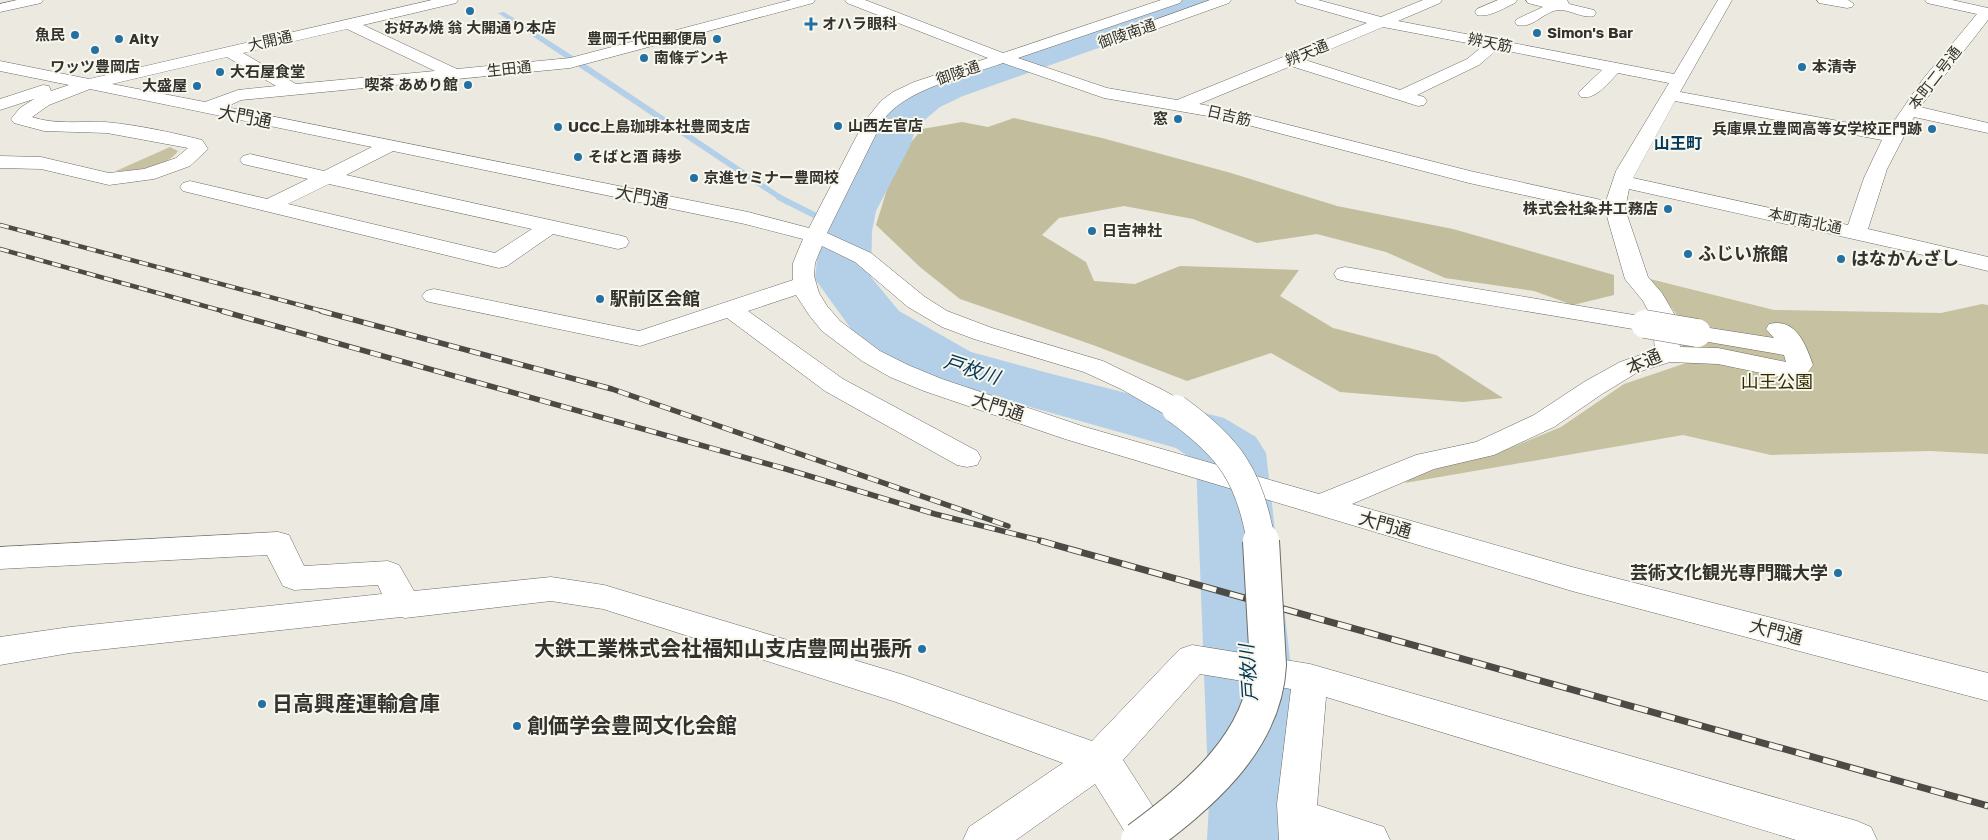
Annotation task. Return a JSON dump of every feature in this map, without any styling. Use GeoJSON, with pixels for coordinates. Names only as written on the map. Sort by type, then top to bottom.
{"type":"FeatureCollection","features":[{"type":"Feature","properties":{"kind":"street"},"geometry":{"type":"LineString","coordinates":[[0,8],[36,0]]}},
{"type":"Feature","properties":{"kind":"street","name":"大開通"},"geometry":{"type":"LineString","coordinates":[[89,84],[228,52],[427,2],[451,0]]}},
{"type":"Feature","properties":{"kind":"street","name":"生田通"},"geometry":{"type":"LineString","coordinates":[[205,108],[238,95],[576,62],[808,0]]}},
{"type":"Feature","properties":{"kind":"street","name":"日吉筋"},"geometry":{"type":"LineString","coordinates":[[852,0],[1006,59],[1104,93],[1226,114],[1469,177],[1615,209]]}},
{"type":"Feature","properties":{"kind":"street","name":"御陵通"},"geometry":{"type":"LineString","coordinates":[[815,236],[873,122],[886,104],[909,91],[1175,0]]}},
{"type":"Feature","properties":{"kind":"street","name":"御陵南通"},"geometry":{"type":"LineString","coordinates":[[1141,29],[1224,0]]}},
{"type":"Feature","properties":{"kind":"street","name":"辨天筋"},"geometry":{"type":"LineString","coordinates":[[1302,0],[1382,22],[1614,67],[1675,87],[1894,136]]}},
{"type":"Feature","properties":{"kind":"street","name":"辨天通"},"geometry":{"type":"LineString","coordinates":[[1179,106],[1435,0]]}},
{"type":"Feature","properties":{"kind":"street"},"geometry":{"type":"LineString","coordinates":[[1482,12],[1510,0]]}},
{"type":"Feature","properties":{"kind":"street"},"geometry":{"type":"LineString","coordinates":[[1533,0],[1562,3],[1589,14]]}},
{"type":"Feature","properties":{"kind":"street"},"geometry":{"type":"LineString","coordinates":[[1615,209],[1626,171],[1725,0]]}},
{"type":"Feature","properties":{"kind":"street"},"geometry":{"type":"LineString","coordinates":[[1824,0],[1846,4]]}},
{"type":"Feature","properties":{"kind":"street"},"geometry":{"type":"LineString","coordinates":[[1932,0],[1988,12]]}},
{"type":"Feature","properties":{"kind":"street"},"geometry":{"type":"LineString","coordinates":[[1522,22],[1562,3]]}},
{"type":"Feature","properties":{"kind":"street","name":"本町二号通"},"geometry":{"type":"LineString","coordinates":[[1856,233],[1870,187],[1894,136],[1909,110],[1988,12]]}},
{"type":"Feature","properties":{"kind":"street"},"geometry":{"type":"LineString","coordinates":[[347,23],[455,74]]}},
{"type":"Feature","properties":{"kind":"street"},"geometry":{"type":"LineString","coordinates":[[1401,96],[1473,62],[1495,44]]}},
{"type":"Feature","properties":{"kind":"street"},"geometry":{"type":"LineString","coordinates":[[228,52],[294,90]]}},
{"type":"Feature","properties":{"kind":"street"},"geometry":{"type":"LineString","coordinates":[[1290,60],[1418,101]]}},
{"type":"Feature","properties":{"kind":"street"},"geometry":{"type":"LineString","coordinates":[[1028,67],[1048,62]]}},
{"type":"Feature","properties":{"kind":"street","name":"大門通"},"geometry":{"type":"LineString","coordinates":[[0,66],[748,218],[815,236],[804,263],[803,276],[807,293],[817,310],[831,326],[872,356],[916,378],[971,399],[1075,433],[1572,579],[1988,687]]}},
{"type":"Feature","properties":{"kind":"street"},"geometry":{"type":"LineString","coordinates":[[1587,93],[1614,67]]}},
{"type":"Feature","properties":{"kind":"street"},"geometry":{"type":"LineString","coordinates":[[0,105],[37,91],[89,84]]}},
{"type":"Feature","properties":{"kind":"street"},"geometry":{"type":"LineString","coordinates":[[20,119],[30,108],[89,84]]}},
{"type":"Feature","properties":{"kind":"street"},"geometry":{"type":"LineString","coordinates":[[1909,110],[1988,128]]}},
{"type":"Feature","properties":{"kind":"street"},"geometry":{"type":"LineString","coordinates":[[0,119],[20,119],[35,125],[57,129],[101,128],[126,130],[195,144],[198,149],[184,162],[147,175],[128,178],[109,179],[40,163],[0,162]]}},
{"type":"Feature","properties":{"kind":"street"},"geometry":{"type":"LineString","coordinates":[[269,206],[317,175],[380,144]]}},
{"type":"Feature","properties":{"kind":"street"},"geometry":{"type":"LineString","coordinates":[[250,160],[618,242]]}},
{"type":"Feature","properties":{"kind":"street","name":"本町南北通"},"geometry":{"type":"LineString","coordinates":[[1622,182],[1988,264]]}},
{"type":"Feature","properties":{"kind":"street"},"geometry":{"type":"LineString","coordinates":[[190,187],[499,260],[549,227]]}},
{"type":"Feature","properties":{"kind":"street","name":"本通"},"geometry":{"type":"LineString","coordinates":[[1319,506],[1426,462],[1484,449],[1544,421],[1593,388],[1629,367],[1668,354],[1664,317],[1654,298],[1638,279],[1615,209]]}},
{"type":"Feature","properties":{"kind":"street"},"geometry":{"type":"LineString","coordinates":[[815,236],[850,250],[867,261],[915,302],[938,316],[978,332],[1082,362],[1137,387],[1176,409],[1204,430],[1223,448],[1239,470],[1250,496],[1258,530],[1264,577],[1267,676],[1261,702],[1247,734],[1225,765],[1196,795],[1139,840]]}},
{"type":"Feature","properties":{"kind":"street"},"geometry":{"type":"LineString","coordinates":[[1345,274],[1795,349]]}},
{"type":"Feature","properties":{"kind":"street"},"geometry":{"type":"LineString","coordinates":[[434,296],[640,339],[805,284]]}},
{"type":"Feature","properties":{"kind":"street"},"geometry":{"type":"LineString","coordinates":[[731,310],[834,385],[967,458]]}},
{"type":"Feature","properties":{"kind":"street"},"geometry":{"type":"LineString","coordinates":[[1668,354],[1718,356],[1795,372],[1800,365],[1795,349],[1790,338],[1778,329]]}},
{"type":"Feature","properties":{"kind":"street"},"geometry":{"type":"LineString","coordinates":[[0,558],[278,544],[294,578],[388,573],[405,606]]}},
{"type":"Feature","properties":{"kind":"street"},"geometry":{"type":"LineString","coordinates":[[0,651],[70,640],[405,606],[551,589],[604,597],[904,690],[1099,760],[1115,779],[1152,840]]}},
{"type":"Feature","properties":{"kind":"street"},"geometry":{"type":"LineString","coordinates":[[983,840],[1099,760],[1192,659],[1310,678],[1857,840]]}},
{"type":"Feature","properties":{"kind":"street"},"geometry":{"type":"LineString","coordinates":[[1310,678],[1298,804],[1299,828],[1370,840]]}},
{"type":"Feature","properties":{"kind":"green space"},"geometry":{"type":"Polygon","coordinates":[[[170,147],[178,151],[173,157],[158,165],[141,169],[116,171],[170,147]]]}},
{"type":"Feature","properties":{"kind":"green space","name":"山王公園"},"geometry":{"type":"Polygon","coordinates":[[[1650,279],[1774,310],[1941,313],[1982,304],[1988,305],[1988,454],[1930,451],[1771,455],[1683,435],[1405,483],[1412,477],[1459,461],[1498,453],[1561,427],[1624,384],[1686,363],[1677,315],[1650,279]]]}},
{"type":"Feature","properties":{"kind":"shaded area"},"geometry":{"type":"Polygon","coordinates":[[[1014,118],[1102,138],[1231,173],[1337,206],[1453,229],[1614,275],[1614,295],[1573,305],[1534,291],[1445,278],[1386,252],[1317,234],[1257,243],[1193,219],[1124,206],[1059,218],[1042,235],[1086,262],[1094,281],[1135,284],[1180,266],[1299,270],[1280,296],[1333,328],[1436,355],[1503,398],[1463,402],[1340,392],[1271,353],[1187,381],[1093,345],[960,299],[920,267],[876,225],[896,160],[922,129],[962,122],[988,127],[1014,118]]]}},
{"type":"Feature","properties":{"kind":"water"},"geometry":{"type":"Polygon","coordinates":[[[504,12],[587,65],[793,203],[787,205],[498,13],[504,12]]]}},
{"type":"Feature","properties":{"kind":"waterway","name":"戸枚川"},"geometry":{"type":"LineString","coordinates":[[1202,0],[948,87],[925,98],[906,112],[895,125],[887,146],[850,211],[846,231],[843,279],[878,324],[949,365],[1200,433],[1231,453],[1258,804],[1257,840]]}},
{"type":"Feature","properties":{"kind":"waterway"},"geometry":{"type":"LineString","coordinates":[[779,197],[846,231]]}},
{"type":"Feature","properties":{"kind":"railway"},"geometry":{"type":"LineString","coordinates":[[0,225],[326,312]]}},
{"type":"Feature","properties":{"kind":"railway"},"geometry":{"type":"LineString","coordinates":[[0,249],[226,312]]}},
{"type":"Feature","properties":{"kind":"railway"},"geometry":{"type":"LineString","coordinates":[[222,311],[786,469],[935,514],[1046,542]]}},
{"type":"Feature","properties":{"kind":"railway"},"geometry":{"type":"LineString","coordinates":[[321,311],[612,389],[1008,526]]}},
{"type":"Feature","properties":{"kind":"railway"},"geometry":{"type":"LineString","coordinates":[[1041,541],[1988,806]]}},
{"type":"Feature","properties":{"kind":"place","name":"お好み焼 翁 大開通り本店"},"geometry":{"type":"Point","coordinates":[470,11]}},
{"type":"Feature","properties":{"kind":"place","name":"オハラ眼科"},"geometry":{"type":"Point","coordinates":[811,24]}},
{"type":"Feature","properties":{"kind":"place","name":"Simon's Bar"},"geometry":{"type":"Point","coordinates":[1537,33]}},
{"type":"Feature","properties":{"kind":"place","name":"魚民"},"geometry":{"type":"Point","coordinates":[75,35]}},
{"type":"Feature","properties":{"kind":"place","name":"Aity"},"geometry":{"type":"Point","coordinates":[119,39]}},
{"type":"Feature","properties":{"kind":"place","name":"豊岡千代田郵便局"},"geometry":{"type":"Point","coordinates":[717,39]}},
{"type":"Feature","properties":{"kind":"place","name":"ワッツ豊岡店"},"geometry":{"type":"Point","coordinates":[95,50]}},
{"type":"Feature","properties":{"kind":"place","name":"南條デンキ"},"geometry":{"type":"Point","coordinates":[644,58]}},
{"type":"Feature","properties":{"kind":"place","name":"本清寺"},"geometry":{"type":"Point","coordinates":[1802,67]}},
{"type":"Feature","properties":{"kind":"place","name":"大石屋食堂"},"geometry":{"type":"Point","coordinates":[220,72]}},
{"type":"Feature","properties":{"kind":"place","name":"喫茶 あめり館"},"geometry":{"type":"Point","coordinates":[468,85]}},
{"type":"Feature","properties":{"kind":"place","name":"大盛屋"},"geometry":{"type":"Point","coordinates":[197,86]}},
{"type":"Feature","properties":{"kind":"place","name":"窓"},"geometry":{"type":"Point","coordinates":[1178,119]}},
{"type":"Feature","properties":{"kind":"place","name":"山西左官店"},"geometry":{"type":"Point","coordinates":[838,126]}},
{"type":"Feature","properties":{"kind":"place","name":"UCC上島珈琲本社豊岡支店"},"geometry":{"type":"Point","coordinates":[558,127]}},
{"type":"Feature","properties":{"kind":"place","name":"兵庫県立豊岡高等女学校正門跡"},"geometry":{"type":"Point","coordinates":[1932,129]}},
{"type":"Feature","properties":{"kind":"place","name":"そばと酒 蒔歩"},"geometry":{"type":"Point","coordinates":[578,157]}},
{"type":"Feature","properties":{"kind":"place","name":"京進セミナー豊岡校"},"geometry":{"type":"Point","coordinates":[694,178]}},
{"type":"Feature","properties":{"kind":"place","name":"株式会社粂井工務店"},"geometry":{"type":"Point","coordinates":[1668,209]}},
{"type":"Feature","properties":{"kind":"place","name":"日吉神社"},"geometry":{"type":"Point","coordinates":[1092,231]}},
{"type":"Feature","properties":{"kind":"place","name":"ふじい旅館"},"geometry":{"type":"Point","coordinates":[1688,254]}},
{"type":"Feature","properties":{"kind":"place","name":"はなかんざし"},"geometry":{"type":"Point","coordinates":[1841,259]}},
{"type":"Feature","properties":{"kind":"place","name":"駅前区会館"},"geometry":{"type":"Point","coordinates":[600,299]}},
{"type":"Feature","properties":{"kind":"place","name":"芸術文化観光専門職大学"},"geometry":{"type":"Point","coordinates":[1838,573]}},
{"type":"Feature","properties":{"kind":"place","name":"大鉄工業株式会社福知山支店豊岡出張所"},"geometry":{"type":"Point","coordinates":[922,649]}},
{"type":"Feature","properties":{"kind":"place","name":"日高興産運輸倉庫"},"geometry":{"type":"Point","coordinates":[262,704]}},
{"type":"Feature","properties":{"kind":"place","name":"創価学会豊岡文化会館"},"geometry":{"type":"Point","coordinates":[517,726]}},
{"type":"Feature","properties":{"kind":"district","name":"山王町"},"geometry":{"type":"Point","coordinates":[1678,143]}}]}
